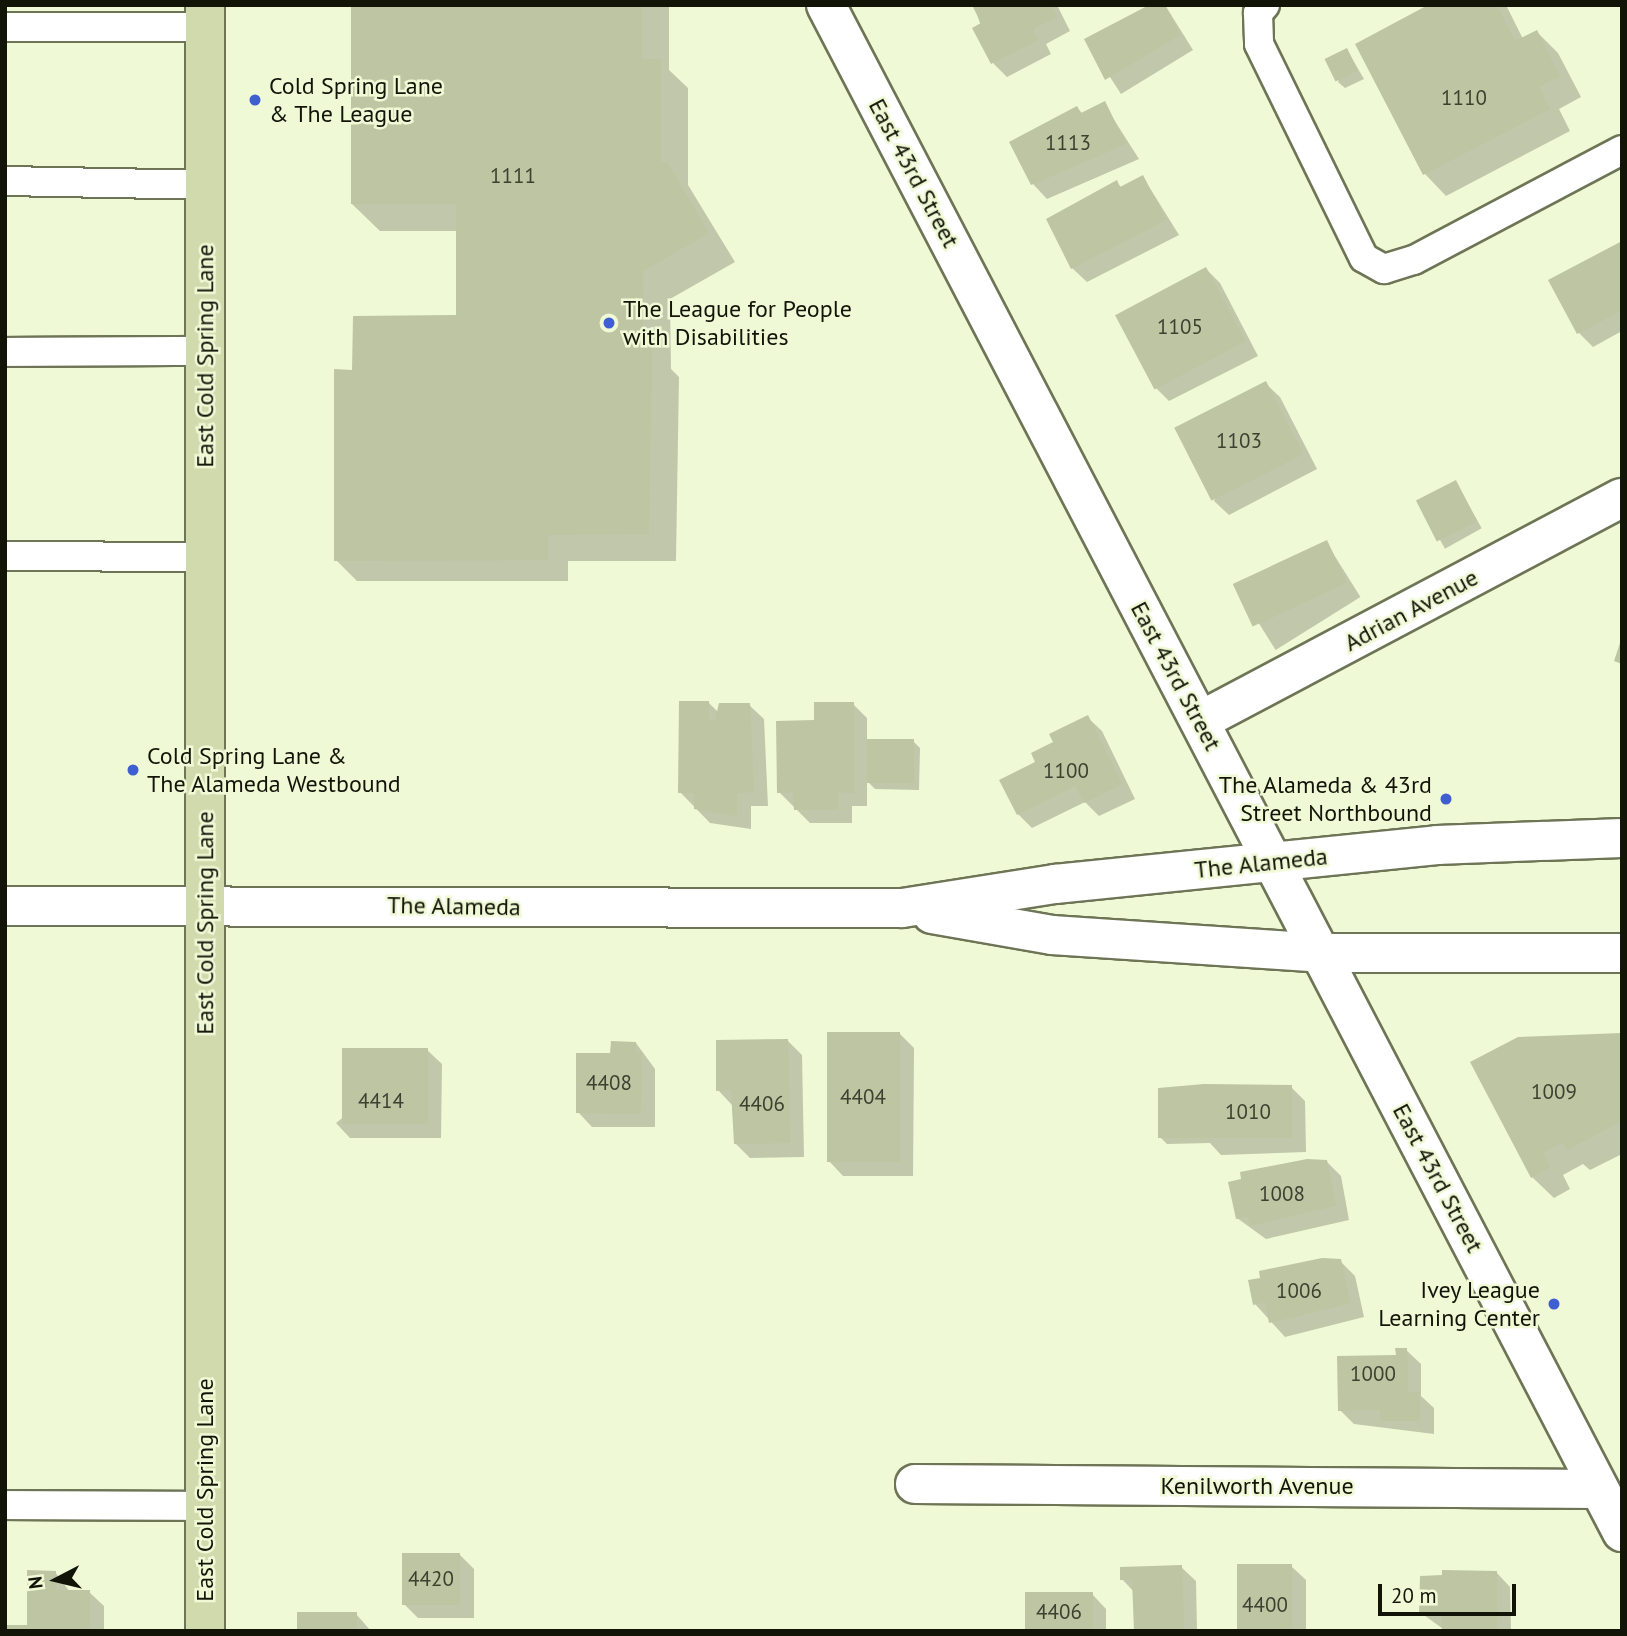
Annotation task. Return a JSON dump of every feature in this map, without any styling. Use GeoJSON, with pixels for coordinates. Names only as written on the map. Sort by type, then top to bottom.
{"type":"FeatureCollection","features":[{"type":"Feature","properties":{"kind":"main road","name":"East Cold Spring Lane"},"geometry":{"type":"LineString","coordinates":[[205,16],[205,1631]]}},
{"type":"Feature","properties":{"kind":"street","name":"East 43rd Street"},"geometry":{"type":"LineString","coordinates":[[826,5],[1621,1531]]}},
{"type":"Feature","properties":{"kind":"street","name":"Adrian Avenue"},"geometry":{"type":"LineString","coordinates":[[1200,721],[1622,498]]}},
{"type":"Feature","properties":{"kind":"street","name":"The Alameda"},"geometry":{"type":"LineString","coordinates":[[5,906],[204,903],[902,908],[1055,884],[1437,845],[1622,838]]}},
{"type":"Feature","properties":{"kind":"street","name":"The Alameda"},"geometry":{"type":"LineString","coordinates":[[902,908],[1052,935],[1321,953],[1622,953]]}},
{"type":"Feature","properties":{"kind":"street","name":"Kenilworth Avenue"},"geometry":{"type":"LineString","coordinates":[[915,1484],[1599,1489]]}},
{"type":"Feature","properties":{"kind":"lane"},"geometry":{"type":"LineString","coordinates":[[1265,5],[1258,13],[1259,44],[1364,258],[1384,269],[1413,260],[1622,150]]}},
{"type":"Feature","properties":{"kind":"lane"},"geometry":{"type":"LineString","coordinates":[[5,27],[205,16]]}},
{"type":"Feature","properties":{"kind":"lane"},"geometry":{"type":"LineString","coordinates":[[5,181],[205,185]]}},
{"type":"Feature","properties":{"kind":"lane"},"geometry":{"type":"LineString","coordinates":[[5,352],[205,351]]}},
{"type":"Feature","properties":{"kind":"lane"},"geometry":{"type":"LineString","coordinates":[[5,556],[205,557]]}},
{"type":"Feature","properties":{"kind":"lane"},"geometry":{"type":"LineString","coordinates":[[5,1505],[205,1506]]}},
{"type":"Feature","properties":{"kind":"building"},"geometry":{"type":"Polygon","coordinates":[[[351,5],[642,5],[642,59],[661,59],[661,162],[667,162],[709,233],[643,271],[644,348],[652,348],[649,534],[548,535],[548,560],[334,561],[334,369],[352,370],[353,316],[456,315],[456,204],[351,204],[351,5]]]}},
{"type":"Feature","properties":{"kind":"building"},"geometry":{"type":"Polygon","coordinates":[[[972,5],[1051,5],[1057,17],[1033,29],[1038,40],[991,64],[972,28],[981,23],[972,5]]]}},
{"type":"Feature","properties":{"kind":"building"},"geometry":{"type":"Polygon","coordinates":[[[1149,5],[1165,5],[1180,35],[1105,80],[1084,39],[1149,5]]]}},
{"type":"Feature","properties":{"kind":"building"},"geometry":{"type":"Polygon","coordinates":[[[1428,5],[1497,5],[1515,41],[1537,30],[1560,76],[1539,87],[1550,109],[1423,175],[1355,44],[1428,5]]]}},
{"type":"Feature","properties":{"kind":"building"},"geometry":{"type":"Polygon","coordinates":[[[1347,48],[1358,70],[1335,81],[1325,59],[1347,48]]]}},
{"type":"Feature","properties":{"kind":"building"},"geometry":{"type":"Polygon","coordinates":[[[1105,101],[1126,144],[1031,185],[1009,142],[1077,106],[1081,113],[1105,101]]]}},
{"type":"Feature","properties":{"kind":"building"},"geometry":{"type":"Polygon","coordinates":[[[1143,175],[1166,220],[1071,269],[1046,219],[1117,180],[1120,187],[1143,175]]]}},
{"type":"Feature","properties":{"kind":"building"},"geometry":{"type":"Polygon","coordinates":[[[1622,241],[1622,310],[1577,334],[1548,280],[1622,241]]]}},
{"type":"Feature","properties":{"kind":"building"},"geometry":{"type":"Polygon","coordinates":[[[1206,267],[1245,341],[1154,390],[1115,315],[1206,267]]]}},
{"type":"Feature","properties":{"kind":"building"},"geometry":{"type":"Polygon","coordinates":[[[1266,381],[1303,454],[1211,501],[1174,428],[1266,381]]]}},
{"type":"Feature","properties":{"kind":"building"},"geometry":{"type":"Polygon","coordinates":[[[1456,480],[1477,521],[1437,541],[1416,500],[1456,480]]]}},
{"type":"Feature","properties":{"kind":"building"},"geometry":{"type":"Polygon","coordinates":[[[1327,540],[1347,583],[1253,627],[1233,584],[1327,540]]]}},
{"type":"Feature","properties":{"kind":"building"},"geometry":{"type":"Polygon","coordinates":[[[1622,640],[1622,664],[1614,661],[1622,640]]]}},
{"type":"Feature","properties":{"kind":"building"},"geometry":{"type":"Polygon","coordinates":[[[679,701],[709,701],[709,720],[715,720],[719,703],[750,703],[754,792],[737,793],[737,816],[694,809],[694,793],[678,793],[679,701]]]}},
{"type":"Feature","properties":{"kind":"building"},"geometry":{"type":"Polygon","coordinates":[[[814,702],[854,702],[854,793],[838,792],[838,810],[794,810],[793,792],[777,793],[776,721],[814,720],[814,702]]]}},
{"type":"Feature","properties":{"kind":"building"},"geometry":{"type":"Polygon","coordinates":[[[1088,715],[1122,784],[1084,803],[1075,786],[1017,815],[999,780],[1035,762],[1031,753],[1053,742],[1049,734],[1088,715]]]}},
{"type":"Feature","properties":{"kind":"building"},"geometry":{"type":"Polygon","coordinates":[[[867,739],[914,739],[914,783],[867,783],[867,739]]]}},
{"type":"Feature","properties":{"kind":"building"},"geometry":{"type":"Polygon","coordinates":[[[827,1032],[900,1032],[900,1162],[827,1162],[827,1032]]]}},
{"type":"Feature","properties":{"kind":"building"},"geometry":{"type":"Polygon","coordinates":[[[1622,1033],[1622,1121],[1567,1150],[1563,1142],[1543,1153],[1550,1167],[1531,1178],[1470,1062],[1518,1037],[1622,1033]]]}},
{"type":"Feature","properties":{"kind":"building"},"geometry":{"type":"Polygon","coordinates":[[[788,1039],[790,1143],[734,1144],[731,1090],[716,1091],[716,1040],[788,1039]]]}},
{"type":"Feature","properties":{"kind":"building"},"geometry":{"type":"Polygon","coordinates":[[[611,1041],[636,1042],[636,1053],[642,1053],[641,1114],[576,1113],[576,1053],[610,1053],[611,1041]]]}},
{"type":"Feature","properties":{"kind":"building"},"geometry":{"type":"Polygon","coordinates":[[[342,1048],[428,1048],[428,1124],[342,1124],[342,1048]]]}},
{"type":"Feature","properties":{"kind":"building"},"geometry":{"type":"Polygon","coordinates":[[[1204,1084],[1292,1085],[1292,1138],[1158,1138],[1158,1088],[1204,1084]]]}},
{"type":"Feature","properties":{"kind":"building"},"geometry":{"type":"Polygon","coordinates":[[[1307,1159],[1327,1160],[1336,1206],[1250,1226],[1248,1217],[1236,1219],[1228,1182],[1241,1179],[1240,1172],[1307,1159]]]}},
{"type":"Feature","properties":{"kind":"building"},"geometry":{"type":"Polygon","coordinates":[[[1322,1258],[1341,1259],[1350,1303],[1269,1323],[1265,1302],[1253,1305],[1248,1280],[1260,1278],[1259,1271],[1322,1258]]]}},
{"type":"Feature","properties":{"kind":"building"},"geometry":{"type":"Polygon","coordinates":[[[1395,1348],[1407,1348],[1408,1392],[1420,1392],[1420,1421],[1380,1421],[1380,1410],[1338,1411],[1337,1356],[1396,1355],[1395,1348]]]}},
{"type":"Feature","properties":{"kind":"building"},"geometry":{"type":"Polygon","coordinates":[[[402,1553],[460,1553],[460,1605],[402,1605],[402,1553]]]}},
{"type":"Feature","properties":{"kind":"building"},"geometry":{"type":"Polygon","coordinates":[[[1237,1564],[1292,1564],[1292,1631],[1237,1631],[1237,1564]]]}},
{"type":"Feature","properties":{"kind":"building"},"geometry":{"type":"Polygon","coordinates":[[[1182,1565],[1184,1631],[1134,1631],[1132,1580],[1120,1580],[1120,1567],[1182,1565]]]}},
{"type":"Feature","properties":{"kind":"building"},"geometry":{"type":"Polygon","coordinates":[[[27,1570],[56,1571],[56,1590],[90,1590],[90,1631],[5,1631],[5,1625],[27,1625],[27,1570]]]}},
{"type":"Feature","properties":{"kind":"building"},"geometry":{"type":"Polygon","coordinates":[[[1442,1570],[1497,1571],[1497,1630],[1442,1629],[1442,1613],[1419,1613],[1420,1576],[1442,1575],[1442,1570]]]}},
{"type":"Feature","properties":{"kind":"building"},"geometry":{"type":"Polygon","coordinates":[[[1025,1592],[1093,1592],[1093,1631],[1025,1631],[1025,1592]]]}},
{"type":"Feature","properties":{"kind":"building"},"geometry":{"type":"Polygon","coordinates":[[[297,1612],[357,1612],[357,1631],[297,1631],[297,1612]]]}},
{"type":"Feature","properties":{"kind":"place","name":"Cold Spring Lane & The League"},"geometry":{"type":"Point","coordinates":[255,100]}},
{"type":"Feature","properties":{"kind":"place","name":"The League for People with Disabilities"},"geometry":{"type":"Point","coordinates":[609,323]}},
{"type":"Feature","properties":{"kind":"place","name":"Cold Spring Lane & The Alameda Westbound"},"geometry":{"type":"Point","coordinates":[133,770]}},
{"type":"Feature","properties":{"kind":"place","name":"The Alameda & 43rd Street Northbound"},"geometry":{"type":"Point","coordinates":[1446,799]}},
{"type":"Feature","properties":{"kind":"place","name":"Ivey League Learning Center"},"geometry":{"type":"Point","coordinates":[1554,1304]}}]}
